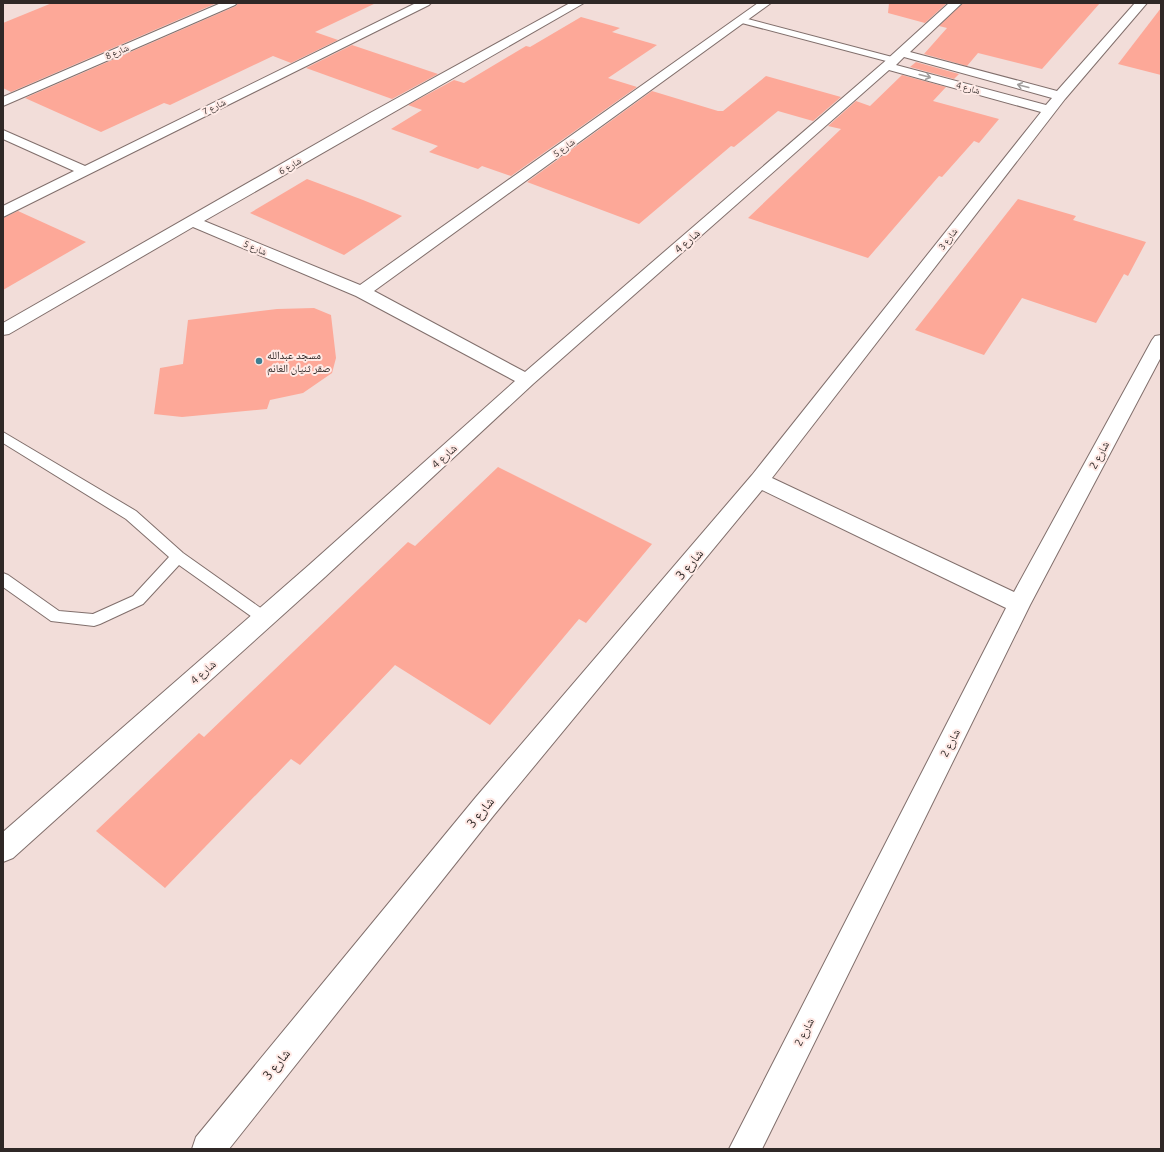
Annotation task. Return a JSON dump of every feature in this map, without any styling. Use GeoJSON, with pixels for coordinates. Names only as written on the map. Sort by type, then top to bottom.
{"type":"FeatureCollection","features":[{"type":"Feature","properties":{"kind":"street","name":"شارع 8"},"geometry":{"type":"LineString","coordinates":[[3,102],[231,3]]}},
{"type":"Feature","properties":{"kind":"street","name":"شارع 7"},"geometry":{"type":"LineString","coordinates":[[3,212],[425,3]]}},
{"type":"Feature","properties":{"kind":"street","name":"شارع 6"},"geometry":{"type":"LineString","coordinates":[[3,330],[375,116],[578,3]]}},
{"type":"Feature","properties":{"kind":"street","name":"شارع 5"},"geometry":{"type":"LineString","coordinates":[[362,292],[765,3]]}},
{"type":"Feature","properties":{"kind":"street","name":"شارع 4"},"geometry":{"type":"LineString","coordinates":[[3,848],[264,618],[527,380],[894,60],[956,3]]}},
{"type":"Feature","properties":{"kind":"street","name":"شارع 3"},"geometry":{"type":"LineString","coordinates":[[208,1149],[485,806],[759,480],[1054,103],[1141,3]]}},
{"type":"Feature","properties":{"kind":"street","name":"شارع 4"},"geometry":{"type":"LineString","coordinates":[[894,60],[1054,103]]}},
{"type":"Feature","properties":{"kind":"street","name":"شارع 4"},"geometry":{"type":"LineString","coordinates":[[894,60],[1054,103]]}},
{"type":"Feature","properties":{"kind":"street"},"geometry":{"type":"LineString","coordinates":[[3,134],[85,171]]}},
{"type":"Feature","properties":{"kind":"street","name":"شارع 5"},"geometry":{"type":"LineString","coordinates":[[193,222],[362,292],[527,380]]}},
{"type":"Feature","properties":{"kind":"street","name":"شارع 2"},"geometry":{"type":"LineString","coordinates":[[745,1149],[1019,604],[1161,340]]}},
{"type":"Feature","properties":{"kind":"street"},"geometry":{"type":"LineString","coordinates":[[759,480],[1019,604]]}},
{"type":"Feature","properties":{"kind":"lane"},"geometry":{"type":"LineString","coordinates":[[741,20],[894,60]]}},
{"type":"Feature","properties":{"kind":"lane"},"geometry":{"type":"LineString","coordinates":[[3,437],[131,515],[178,557],[264,618]]}},
{"type":"Feature","properties":{"kind":"lane"},"geometry":{"type":"LineString","coordinates":[[3,579],[56,617],[94,620],[138,600],[178,557]]}},
{"type":"Feature","properties":{"kind":"building"},"geometry":{"type":"Polygon","coordinates":[[[52,3],[217,3],[11,92],[3,88],[3,23],[52,3]]]}},
{"type":"Feature","properties":{"kind":"building"},"geometry":{"type":"Polygon","coordinates":[[[238,3],[376,3],[315,32],[338,40],[291,63],[273,56],[170,105],[164,103],[101,132],[25,98],[236,6],[238,3]]]}},
{"type":"Feature","properties":{"kind":"building"},"geometry":{"type":"Polygon","coordinates":[[[889,3],[947,3],[925,23],[888,13],[889,3]]]}},
{"type":"Feature","properties":{"kind":"building"},"geometry":{"type":"Polygon","coordinates":[[[963,3],[1100,3],[1042,69],[978,53],[967,66],[924,54],[947,28],[939,26],[963,3]]]}},
{"type":"Feature","properties":{"kind":"building"},"geometry":{"type":"Polygon","coordinates":[[[1161,8],[1161,75],[1118,64],[1161,8]]]}},
{"type":"Feature","properties":{"kind":"building"},"geometry":{"type":"Polygon","coordinates":[[[581,17],[620,28],[612,32],[657,45],[608,78],[637,87],[511,176],[482,166],[478,169],[429,152],[438,146],[391,129],[422,110],[408,105],[454,80],[464,83],[526,46],[530,47],[581,17]]]}},
{"type":"Feature","properties":{"kind":"building"},"geometry":{"type":"Polygon","coordinates":[[[352,45],[438,74],[392,99],[306,68],[352,45]]]}},
{"type":"Feature","properties":{"kind":"building"},"geometry":{"type":"Polygon","coordinates":[[[916,62],[959,74],[954,79],[910,67],[916,62]]]}},
{"type":"Feature","properties":{"kind":"building"},"geometry":{"type":"Polygon","coordinates":[[[902,75],[946,87],[933,101],[999,119],[979,143],[974,141],[942,177],[939,176],[868,258],[748,218],[841,129],[828,126],[856,101],[870,106],[902,75]]]}},
{"type":"Feature","properties":{"kind":"building"},"geometry":{"type":"Polygon","coordinates":[[[766,76],[841,97],[813,121],[778,111],[734,147],[731,146],[639,224],[527,182],[652,91],[718,111],[723,111],[766,76]]]}},
{"type":"Feature","properties":{"kind":"building"},"geometry":{"type":"Polygon","coordinates":[[[307,179],[402,216],[344,255],[250,213],[307,179]]]}},
{"type":"Feature","properties":{"kind":"building"},"geometry":{"type":"Polygon","coordinates":[[[1018,199],[1076,216],[1073,220],[1146,242],[1128,276],[1124,274],[1096,323],[1022,298],[984,355],[915,330],[1018,199]]]}},
{"type":"Feature","properties":{"kind":"building"},"geometry":{"type":"Polygon","coordinates":[[[18,211],[86,242],[3,290],[3,218],[18,211]]]}},
{"type":"Feature","properties":{"kind":"building","name":"مسجد عبدالله صقر ثنيان الغانم"},"geometry":{"type":"Polygon","coordinates":[[[314,308],[331,315],[336,358],[332,373],[303,393],[270,400],[267,409],[182,417],[154,414],[160,368],[183,364],[188,320],[277,309],[314,308]]]}},
{"type":"Feature","properties":{"kind":"building"},"geometry":{"type":"Polygon","coordinates":[[[498,467],[652,544],[586,623],[579,619],[490,725],[395,665],[300,765],[291,759],[165,888],[96,831],[199,733],[204,737],[408,542],[415,546],[498,467]]]}},
{"type":"Feature","properties":{"kind":"place","name":"مسجد عبدالله صقر ثنيان الغانم"},"geometry":{"type":"Point","coordinates":[259,361]}}]}
